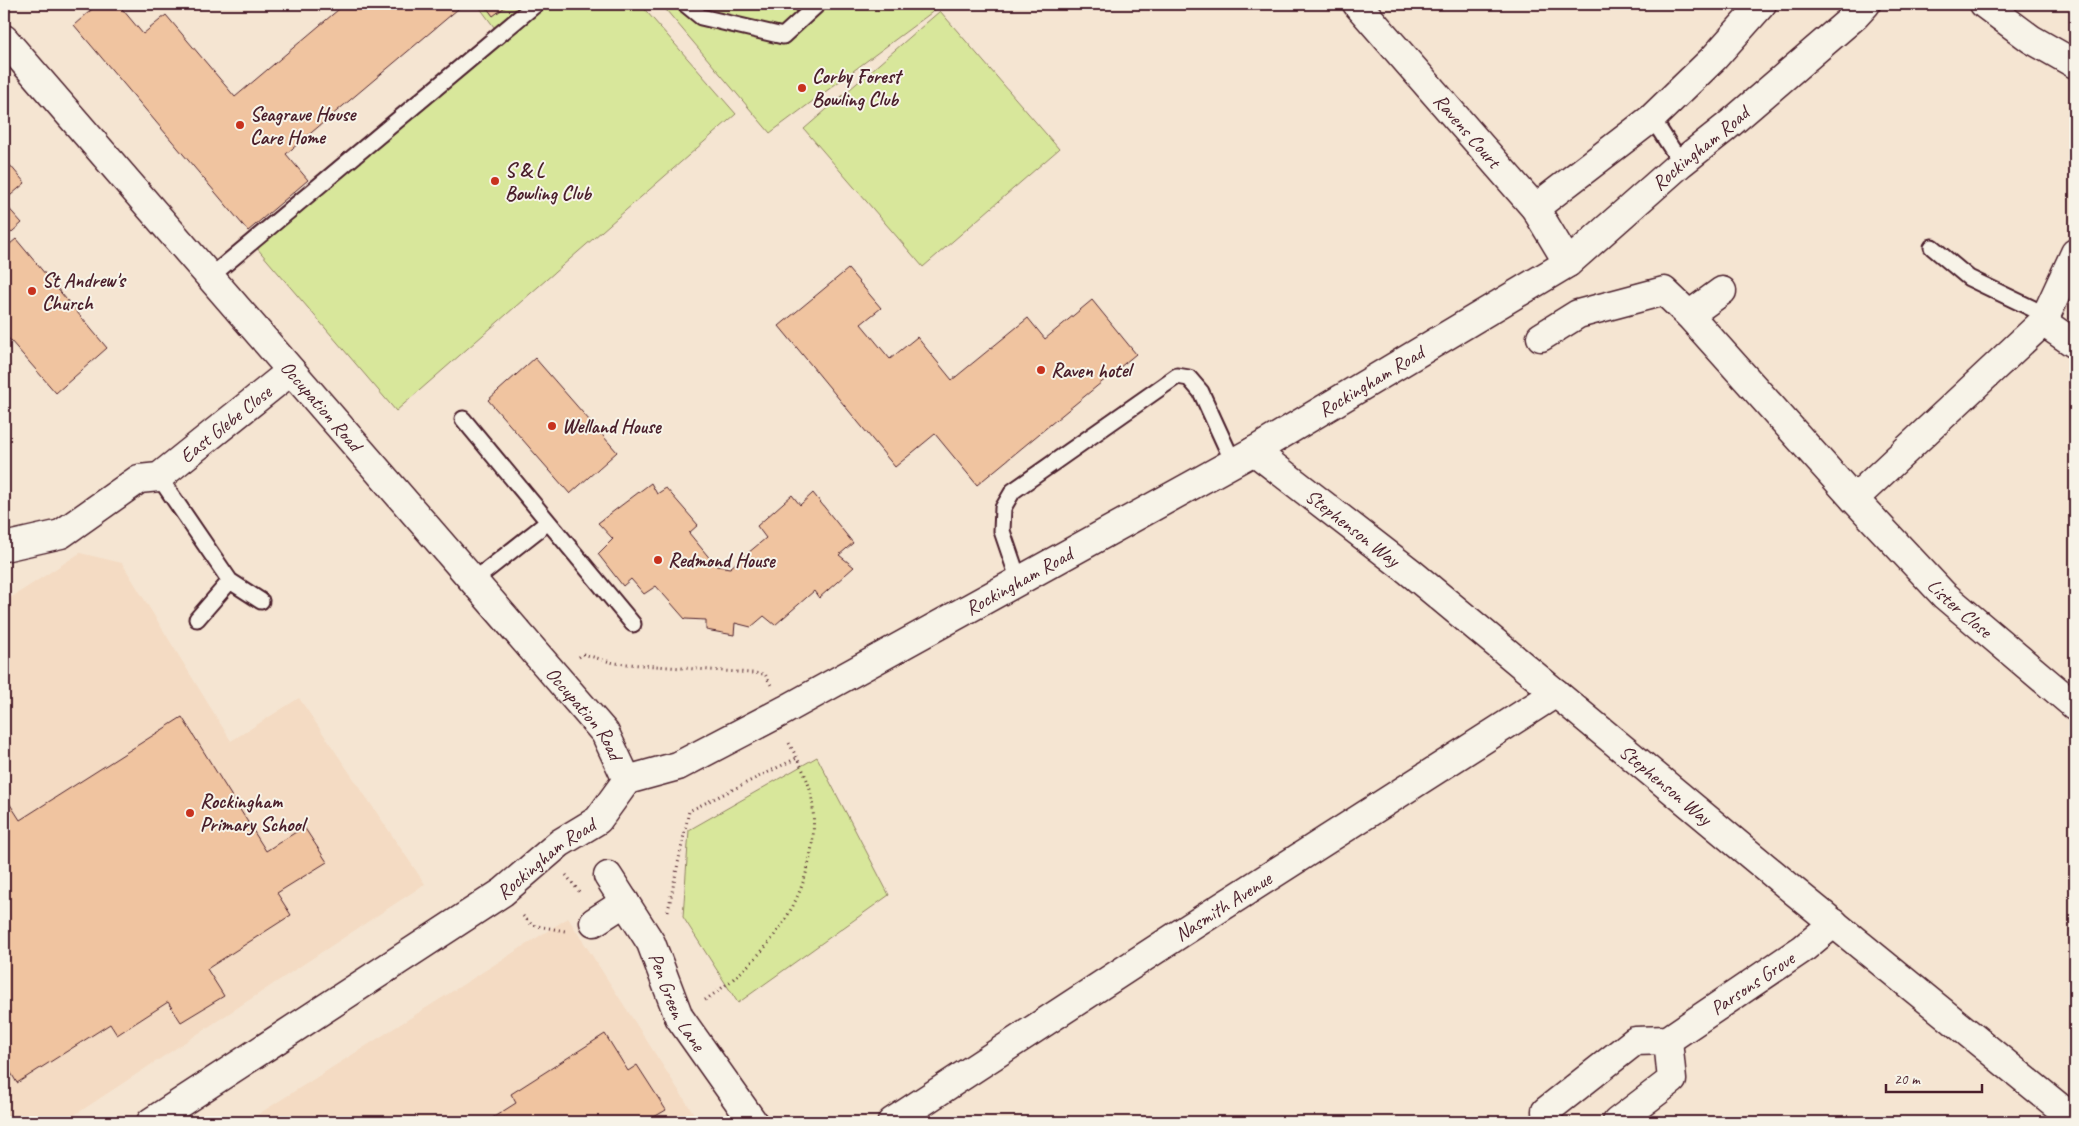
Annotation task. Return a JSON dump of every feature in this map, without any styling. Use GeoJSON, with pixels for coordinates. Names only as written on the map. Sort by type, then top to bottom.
{"type":"FeatureCollection","features":[{"type":"Feature","properties":{"kind":"street","name":"Ravens Court"},"geometry":{"type":"LineString","coordinates":[[1357,4],[1535,208],[1568,263]]}},
{"type":"Feature","properties":{"kind":"street"},"geometry":{"type":"LineString","coordinates":[[1535,208],[1652,118],[1714,58],[1762,4]]}},
{"type":"Feature","properties":{"kind":"street","name":"Rockingham Road"},"geometry":{"type":"LineString","coordinates":[[150,1122],[502,892],[548,852],[598,820],[627,780],[678,766],[779,713],[1244,457],[1568,263],[1681,163],[1725,128],[1855,16],[1866,4]]}},
{"type":"Feature","properties":{"kind":"street"},"geometry":{"type":"LineString","coordinates":[[1984,4],[2031,39],[2075,64]]}},
{"type":"Feature","properties":{"kind":"street","name":"Occupation Road"},"geometry":{"type":"LineString","coordinates":[[4,39],[604,733],[627,780]]}},
{"type":"Feature","properties":{"kind":"street"},"geometry":{"type":"LineString","coordinates":[[1854,499],[2045,318],[2075,253]]}},
{"type":"Feature","properties":{"kind":"street","name":"Lister Close"},"geometry":{"type":"LineString","coordinates":[[1541,337],[1578,314],[1664,291],[1689,315],[1854,499],[1944,595],[2075,706]]}},
{"type":"Feature","properties":{"kind":"street"},"geometry":{"type":"LineString","coordinates":[[1689,315],[1722,291]]}},
{"type":"Feature","properties":{"kind":"street"},"geometry":{"type":"LineString","coordinates":[[2045,318],[2075,344]]}},
{"type":"Feature","properties":{"kind":"street","name":"East Glebe Close"},"geometry":{"type":"LineString","coordinates":[[4,547],[62,534],[139,479],[159,477],[291,371]]}},
{"type":"Feature","properties":{"kind":"street","name":"Stephenson Way"},"geometry":{"type":"LineString","coordinates":[[1244,457],[1410,571],[1834,923],[2075,1120]]}},
{"type":"Feature","properties":{"kind":"street","name":"Nasmith Avenue"},"geometry":{"type":"LineString","coordinates":[[892,1122],[1189,928],[1556,693]]}},
{"type":"Feature","properties":{"kind":"street","name":"Pen Green Lane"},"geometry":{"type":"LineString","coordinates":[[608,876],[652,943],[679,1017],[753,1122]]}},
{"type":"Feature","properties":{"kind":"street"},"geometry":{"type":"LineString","coordinates":[[597,920],[625,902]]}},
{"type":"Feature","properties":{"kind":"street","name":"Parsons Grove"},"geometry":{"type":"LineString","coordinates":[[1668,1040],[1804,948],[1834,923]]}},
{"type":"Feature","properties":{"kind":"street"},"geometry":{"type":"LineString","coordinates":[[1547,1122],[1546,1111],[1635,1040],[1668,1040],[1672,1080],[1617,1122]]}},
{"type":"Feature","properties":{"kind":"lane"},"geometry":{"type":"LineString","coordinates":[[210,277],[536,4]]}},
{"type":"Feature","properties":{"kind":"lane"},"geometry":{"type":"LineString","coordinates":[[686,4],[701,17],[783,36],[818,4]]}},
{"type":"Feature","properties":{"kind":"lane"},"geometry":{"type":"LineString","coordinates":[[1652,118],[1681,163]]}},
{"type":"Feature","properties":{"kind":"lane"},"geometry":{"type":"LineString","coordinates":[[1932,247],[1969,278],[2045,318]]}},
{"type":"Feature","properties":{"kind":"lane"},"geometry":{"type":"LineString","coordinates":[[1018,581],[1002,530],[1003,508],[1013,491],[1177,376],[1189,378],[1201,392],[1244,457]]}},
{"type":"Feature","properties":{"kind":"lane"},"geometry":{"type":"LineString","coordinates":[[463,419],[633,624]]}},
{"type":"Feature","properties":{"kind":"lane","name":"East Glebe Close"},"geometry":{"type":"LineString","coordinates":[[159,477],[230,582],[260,601]]}},
{"type":"Feature","properties":{"kind":"lane"},"geometry":{"type":"LineString","coordinates":[[473,581],[548,522]]}},
{"type":"Feature","properties":{"kind":"lane"},"geometry":{"type":"LineString","coordinates":[[197,619],[230,582]]}},
{"type":"Feature","properties":{"kind":"path"},"geometry":{"type":"LineString","coordinates":[[555,676],[582,654],[614,663],[765,674],[802,769],[812,798],[812,834],[808,868],[796,902],[758,957],[716,993],[679,1017]]}},
{"type":"Feature","properties":{"kind":"path"},"geometry":{"type":"LineString","coordinates":[[652,943],[662,935],[689,811],[797,758]]}},
{"type":"Feature","properties":{"kind":"path"},"geometry":{"type":"LineString","coordinates":[[548,852],[597,920]]}},
{"type":"Feature","properties":{"kind":"shaded area","name":"Rockingham Primary School"},"geometry":{"type":"Polygon","coordinates":[[[80,553],[122,563],[231,741],[299,698],[425,884],[64,1122],[4,1122],[4,602],[80,553]]]}},
{"type":"Feature","properties":{"kind":"shaded area"},"geometry":{"type":"Polygon","coordinates":[[[568,918],[699,1122],[246,1122],[568,918]]]}},
{"type":"Feature","properties":{"kind":"green space","name":"S & L Bowling Club"},"geometry":{"type":"Polygon","coordinates":[[[477,4],[640,4],[736,114],[396,411],[256,247],[497,31],[477,4]]]}},
{"type":"Feature","properties":{"kind":"green space"},"geometry":{"type":"Polygon","coordinates":[[[661,4],[943,4],[770,133],[661,4]]]}},
{"type":"Feature","properties":{"kind":"green space"},"geometry":{"type":"Polygon","coordinates":[[[940,11],[1059,149],[923,267],[804,129],[940,11]]]}},
{"type":"Feature","properties":{"kind":"green space"},"geometry":{"type":"Polygon","coordinates":[[[817,757],[889,895],[738,1003],[683,917],[689,830],[817,757]]]}},
{"type":"Feature","properties":{"kind":"building","name":"Seagrave House Care Home"},"geometry":{"type":"Polygon","coordinates":[[[98,4],[118,4],[143,34],[166,15],[235,97],[345,4],[464,4],[286,154],[308,180],[248,231],[74,25],[98,4]]]}},
{"type":"Feature","properties":{"kind":"building"},"geometry":{"type":"Polygon","coordinates":[[[484,4],[509,4],[493,16],[484,4]]]}},
{"type":"Feature","properties":{"kind":"building"},"geometry":{"type":"Polygon","coordinates":[[[4,158],[25,183],[4,201],[4,158]]]}},
{"type":"Feature","properties":{"kind":"building"},"geometry":{"type":"Polygon","coordinates":[[[4,203],[22,223],[4,239],[4,203]]]}},
{"type":"Feature","properties":{"kind":"building","name":"St Andrew's Church"},"geometry":{"type":"Polygon","coordinates":[[[16,239],[107,348],[56,393],[4,333],[4,249],[16,239]]]}},
{"type":"Feature","properties":{"kind":"building","name":"Raven hotel"},"geometry":{"type":"Polygon","coordinates":[[[848,269],[881,308],[861,324],[890,359],[917,337],[952,380],[1028,318],[1045,339],[1092,300],[1136,354],[977,485],[935,434],[895,467],[779,326],[848,269]]]}},
{"type":"Feature","properties":{"kind":"building","name":"Welland House"},"geometry":{"type":"Polygon","coordinates":[[[535,358],[617,452],[570,494],[488,400],[535,358]]]}},
{"type":"Feature","properties":{"kind":"building","name":"Redmond House"},"geometry":{"type":"Polygon","coordinates":[[[651,483],[657,494],[666,488],[698,525],[689,533],[716,566],[730,568],[766,538],[757,526],[792,495],[800,505],[813,493],[853,543],[839,555],[854,567],[819,598],[814,591],[775,625],[764,616],[751,627],[735,623],[734,635],[706,630],[706,620],[685,619],[656,586],[644,594],[631,579],[623,586],[598,554],[613,539],[598,523],[651,483]]]}},
{"type":"Feature","properties":{"kind":"building"},"geometry":{"type":"Polygon","coordinates":[[[182,717],[266,851],[304,827],[327,862],[277,893],[291,915],[207,969],[224,996],[181,1022],[168,1002],[117,1035],[110,1024],[17,1083],[4,1061],[4,795],[20,820],[182,717]]]}},
{"type":"Feature","properties":{"kind":"building"},"geometry":{"type":"Polygon","coordinates":[[[605,1034],[628,1071],[637,1065],[666,1110],[654,1117],[657,1122],[486,1122],[516,1103],[511,1094],[605,1034]]]}},
{"type":"Feature","properties":{"kind":"place","name":"Corby Forest Bowling Club"},"geometry":{"type":"Point","coordinates":[802,88]}},
{"type":"Feature","properties":{"kind":"place","name":"Seagrave House Care Home"},"geometry":{"type":"Point","coordinates":[240,125]}},
{"type":"Feature","properties":{"kind":"place","name":"S & L Bowling Club"},"geometry":{"type":"Point","coordinates":[495,181]}},
{"type":"Feature","properties":{"kind":"place","name":"St Andrew's Church"},"geometry":{"type":"Point","coordinates":[32,291]}},
{"type":"Feature","properties":{"kind":"place","name":"Raven hotel"},"geometry":{"type":"Point","coordinates":[1041,370]}},
{"type":"Feature","properties":{"kind":"place","name":"Welland House"},"geometry":{"type":"Point","coordinates":[552,426]}},
{"type":"Feature","properties":{"kind":"place","name":"Redmond House"},"geometry":{"type":"Point","coordinates":[658,560]}},
{"type":"Feature","properties":{"kind":"place","name":"Rockingham Primary School"},"geometry":{"type":"Point","coordinates":[190,813]}}]}
